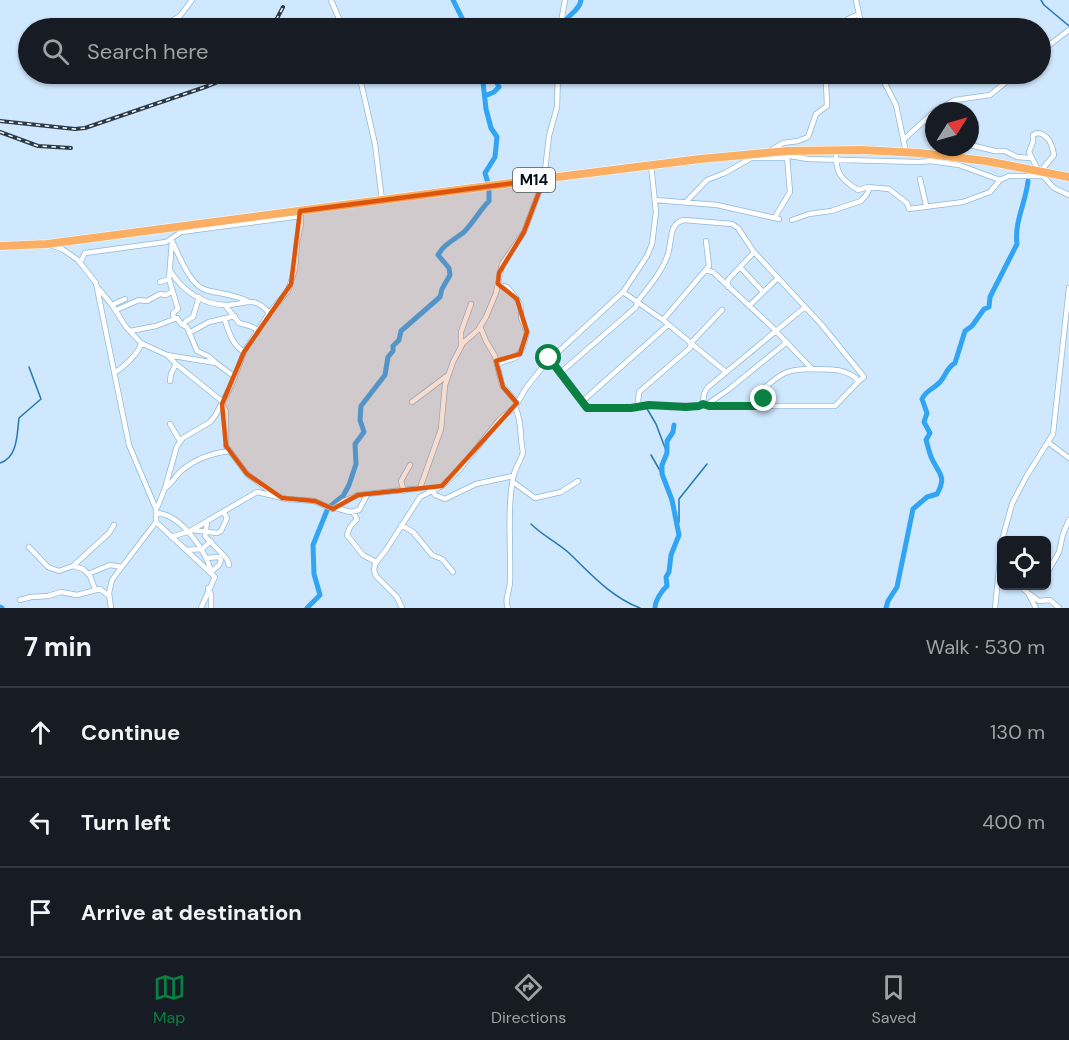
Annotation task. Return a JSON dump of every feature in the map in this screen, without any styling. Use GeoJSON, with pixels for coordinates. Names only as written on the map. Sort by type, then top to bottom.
{"type":"FeatureCollection","features":[{"type":"Feature","properties":{"kind":"highway","name":"M14"},"geometry":{"type":"LineString","coordinates":[[0,246],[175,234],[382,201],[651,165],[765,153],[787,154],[836,150],[906,152],[1069,177]]}},
{"type":"Feature","properties":{"kind":"street"},"geometry":{"type":"LineString","coordinates":[[176,18],[192,0]]}},
{"type":"Feature","properties":{"kind":"street"},"geometry":{"type":"LineString","coordinates":[[331,0],[339,18]]}},
{"type":"Feature","properties":{"kind":"street"},"geometry":{"type":"LineString","coordinates":[[562,18],[565,0]]}},
{"type":"Feature","properties":{"kind":"street"},"geometry":{"type":"LineString","coordinates":[[856,0],[860,18]]}},
{"type":"Feature","properties":{"kind":"street"},"geometry":{"type":"LineString","coordinates":[[850,18],[859,14]]}},
{"type":"Feature","properties":{"kind":"street"},"geometry":{"type":"LineString","coordinates":[[1051,44],[1069,30]]}},
{"type":"Feature","properties":{"kind":"street"},"geometry":{"type":"LineString","coordinates":[[361,84],[375,144],[382,201]]}},
{"type":"Feature","properties":{"kind":"street"},"geometry":{"type":"LineString","coordinates":[[420,488],[441,429],[448,375],[461,346],[480,326],[495,298],[502,264],[524,232],[544,179],[549,136],[557,107],[558,84]]}},
{"type":"Feature","properties":{"kind":"street"},"geometry":{"type":"LineString","coordinates":[[687,201],[706,180],[780,145],[802,140],[810,134],[816,114],[827,106],[826,84]]}},
{"type":"Feature","properties":{"kind":"street"},"geometry":{"type":"LineString","coordinates":[[885,84],[896,105],[906,152]]}},
{"type":"Feature","properties":{"kind":"street"},"geometry":{"type":"LineString","coordinates":[[951,102],[990,95],[1004,84]]}},
{"type":"Feature","properties":{"kind":"street"},"geometry":{"type":"LineString","coordinates":[[903,140],[925,120]]}},
{"type":"Feature","properties":{"kind":"street"},"geometry":{"type":"LineString","coordinates":[[1042,172],[1054,155],[1049,140],[1042,133],[1037,133],[1033,135],[1029,152],[1031,158],[1053,188],[1069,195]]}},
{"type":"Feature","properties":{"kind":"street"},"geometry":{"type":"LineString","coordinates":[[979,147],[1009,152],[1017,157],[1031,158]]}},
{"type":"Feature","properties":{"kind":"street"},"geometry":{"type":"LineString","coordinates":[[836,150],[837,170],[845,182],[858,190],[870,187],[889,189],[907,203],[909,209],[963,202],[990,192],[1000,180],[1012,175],[1042,172]]}},
{"type":"Feature","properties":{"kind":"street"},"geometry":{"type":"LineString","coordinates":[[752,158],[787,154],[801,159],[918,162],[937,157],[1000,180]]}},
{"type":"Feature","properties":{"kind":"street"},"geometry":{"type":"LineString","coordinates":[[655,200],[717,205],[777,218],[790,192],[787,154]]}},
{"type":"Feature","properties":{"kind":"street"},"geometry":{"type":"LineString","coordinates":[[402,608],[397,597],[376,576],[374,570],[376,562],[420,497],[442,486],[459,470],[500,419],[516,405],[535,374],[549,358],[623,292],[647,256],[652,244],[656,220],[651,165]]}},
{"type":"Feature","properties":{"kind":"street"},"geometry":{"type":"LineString","coordinates":[[920,178],[926,205]]}},
{"type":"Feature","properties":{"kind":"street"},"geometry":{"type":"LineString","coordinates":[[792,220],[861,201],[870,187]]}},
{"type":"Feature","properties":{"kind":"street"},"geometry":{"type":"LineString","coordinates":[[111,608],[109,596],[112,580],[156,522],[173,453],[180,441],[210,422],[235,377],[244,352],[291,284],[295,269],[300,213]]}},
{"type":"Feature","properties":{"kind":"street"},"geometry":{"type":"LineString","coordinates":[[549,358],[560,373],[581,401],[587,408],[837,405],[864,377],[805,307],[754,252],[738,228],[732,224],[680,220],[673,227],[664,264],[636,307],[560,373]]}},
{"type":"Feature","properties":{"kind":"street"},"geometry":{"type":"LineString","coordinates":[[175,234],[196,285],[205,290],[259,304],[269,313]]}},
{"type":"Feature","properties":{"kind":"street"},"geometry":{"type":"LineString","coordinates":[[80,262],[85,253],[93,250],[116,250],[166,242],[175,234]]}},
{"type":"Feature","properties":{"kind":"street"},"geometry":{"type":"LineString","coordinates":[[174,319],[173,313],[178,309],[169,279],[175,234]]}},
{"type":"Feature","properties":{"kind":"street"},"geometry":{"type":"LineString","coordinates":[[706,241],[713,272],[776,331],[812,369]]}},
{"type":"Feature","properties":{"kind":"street"},"geometry":{"type":"LineString","coordinates":[[47,244],[62,249],[80,262],[141,343],[167,354],[216,363]]}},
{"type":"Feature","properties":{"kind":"street"},"geometry":{"type":"LineString","coordinates":[[728,287],[728,280],[754,252]]}},
{"type":"Feature","properties":{"kind":"street"},"geometry":{"type":"LineString","coordinates":[[663,320],[706,270],[709,262]]}},
{"type":"Feature","properties":{"kind":"street"},"geometry":{"type":"LineString","coordinates":[[740,267],[764,292]]}},
{"type":"Feature","properties":{"kind":"street"},"geometry":{"type":"LineString","coordinates":[[706,270],[713,272]]}},
{"type":"Feature","properties":{"kind":"street"},"geometry":{"type":"LineString","coordinates":[[171,272],[184,290],[199,297],[225,305],[247,301]]}},
{"type":"Feature","properties":{"kind":"street"},"geometry":{"type":"LineString","coordinates":[[749,306],[778,278]]}},
{"type":"Feature","properties":{"kind":"street"},"geometry":{"type":"LineString","coordinates":[[160,282],[169,279]]}},
{"type":"Feature","properties":{"kind":"street"},"geometry":{"type":"LineString","coordinates":[[719,279],[728,280]]}},
{"type":"Feature","properties":{"kind":"street"},"geometry":{"type":"LineString","coordinates":[[497,365],[504,359],[511,359],[520,354],[527,332],[517,299],[507,287],[498,285]]}},
{"type":"Feature","properties":{"kind":"street"},"geometry":{"type":"LineString","coordinates":[[1003,536],[1012,504],[1053,434],[1069,288]]}},
{"type":"Feature","properties":{"kind":"street"},"geometry":{"type":"LineString","coordinates":[[99,289],[129,446],[157,511],[168,515],[190,531],[202,549],[215,578],[208,588],[201,608]]}},
{"type":"Feature","properties":{"kind":"street"},"geometry":{"type":"LineString","coordinates":[[116,310],[140,300],[147,301],[160,294],[166,295],[173,291]]}},
{"type":"Feature","properties":{"kind":"street"},"geometry":{"type":"LineString","coordinates":[[623,292],[663,320],[726,372]]}},
{"type":"Feature","properties":{"kind":"street"},"geometry":{"type":"LineString","coordinates":[[183,325],[193,317],[199,297]]}},
{"type":"Feature","properties":{"kind":"street"},"geometry":{"type":"LineString","coordinates":[[112,304],[125,299]]}},
{"type":"Feature","properties":{"kind":"street"},"geometry":{"type":"LineString","coordinates":[[461,346],[461,332],[471,304]]}},
{"type":"Feature","properties":{"kind":"street"},"geometry":{"type":"LineString","coordinates":[[225,305],[239,323],[258,330]]}},
{"type":"Feature","properties":{"kind":"street"},"geometry":{"type":"LineString","coordinates":[[704,405],[705,391],[805,307]]}},
{"type":"Feature","properties":{"kind":"street"},"geometry":{"type":"LineString","coordinates":[[642,406],[638,403],[639,392],[690,348],[691,343],[722,310]]}},
{"type":"Feature","properties":{"kind":"street"},"geometry":{"type":"LineString","coordinates":[[189,333],[209,322],[234,316]]}},
{"type":"Feature","properties":{"kind":"street"},"geometry":{"type":"LineString","coordinates":[[130,331],[156,326],[177,318],[187,327],[197,351],[208,356],[235,377]]}},
{"type":"Feature","properties":{"kind":"street"},"geometry":{"type":"LineString","coordinates":[[224,318],[233,343],[236,348],[244,352]]}},
{"type":"Feature","properties":{"kind":"street"},"geometry":{"type":"LineString","coordinates":[[581,401],[668,325]]}},
{"type":"Feature","properties":{"kind":"street"},"geometry":{"type":"LineString","coordinates":[[480,326],[495,356],[502,385],[516,405],[522,426],[523,452],[513,479],[510,517],[510,583],[506,603],[508,608]]}},
{"type":"Feature","properties":{"kind":"street"},"geometry":{"type":"LineString","coordinates":[[704,405],[728,390],[787,342]]}},
{"type":"Feature","properties":{"kind":"street"},"geometry":{"type":"LineString","coordinates":[[115,372],[123,368],[138,352],[141,343]]}},
{"type":"Feature","properties":{"kind":"street"},"geometry":{"type":"LineString","coordinates":[[167,354],[222,403],[226,411],[225,443],[247,474],[277,496]]}},
{"type":"Feature","properties":{"kind":"street"},"geometry":{"type":"LineString","coordinates":[[170,381],[176,364]]}},
{"type":"Feature","properties":{"kind":"street"},"geometry":{"type":"LineString","coordinates":[[764,406],[764,389],[784,371],[793,369],[841,370],[852,374],[859,381]]}},
{"type":"Feature","properties":{"kind":"street"},"geometry":{"type":"LineString","coordinates":[[412,402],[448,375]]}},
{"type":"Feature","properties":{"kind":"street"},"geometry":{"type":"LineString","coordinates":[[170,424],[180,441]]}},
{"type":"Feature","properties":{"kind":"street"},"geometry":{"type":"LineString","coordinates":[[1049,443],[1069,458]]}},
{"type":"Feature","properties":{"kind":"street"},"geometry":{"type":"LineString","coordinates":[[165,488],[171,484],[179,472],[194,462],[230,451]]}},
{"type":"Feature","properties":{"kind":"street"},"geometry":{"type":"LineString","coordinates":[[404,491],[401,481],[410,465]]}},
{"type":"Feature","properties":{"kind":"street"},"geometry":{"type":"LineString","coordinates":[[336,508],[349,498],[420,488],[432,490],[435,495],[445,499],[476,484],[513,479],[534,498],[561,492],[578,481]]}},
{"type":"Feature","properties":{"kind":"street"},"geometry":{"type":"LineString","coordinates":[[171,537],[190,531],[224,513],[256,492],[287,499],[314,501],[328,508],[353,512],[359,510],[368,495]]}},
{"type":"Feature","properties":{"kind":"street"},"geometry":{"type":"LineString","coordinates":[[353,512],[357,519],[347,535],[363,555],[376,562]]}},
{"type":"Feature","properties":{"kind":"street"},"geometry":{"type":"LineString","coordinates":[[190,531],[218,533],[227,518],[224,513]]}},
{"type":"Feature","properties":{"kind":"street"},"geometry":{"type":"LineString","coordinates":[[1051,567],[1059,552],[1069,520]]}},
{"type":"Feature","properties":{"kind":"street"},"geometry":{"type":"LineString","coordinates":[[156,522],[212,573]]}},
{"type":"Feature","properties":{"kind":"street"},"geometry":{"type":"LineString","coordinates":[[207,522],[205,536],[229,565]]}},
{"type":"Feature","properties":{"kind":"street"},"geometry":{"type":"LineString","coordinates":[[29,547],[48,567],[59,571],[73,567],[110,533],[114,525]]}},
{"type":"Feature","properties":{"kind":"street"},"geometry":{"type":"LineString","coordinates":[[401,525],[413,532],[432,555],[442,559],[453,572]]}},
{"type":"Feature","properties":{"kind":"street"},"geometry":{"type":"LineString","coordinates":[[186,550],[202,549],[211,541]]}},
{"type":"Feature","properties":{"kind":"street"},"geometry":{"type":"LineString","coordinates":[[202,566],[206,559],[221,556]]}},
{"type":"Feature","properties":{"kind":"street"},"geometry":{"type":"LineString","coordinates":[[212,573],[221,562],[221,556]]}},
{"type":"Feature","properties":{"kind":"street"},"geometry":{"type":"LineString","coordinates":[[88,574],[110,565],[122,567]]}},
{"type":"Feature","properties":{"kind":"street"},"geometry":{"type":"LineString","coordinates":[[73,567],[83,569],[95,589]]}},
{"type":"Feature","properties":{"kind":"street"},"geometry":{"type":"LineString","coordinates":[[208,588],[211,595],[211,608]]}},
{"type":"Feature","properties":{"kind":"street"},"geometry":{"type":"LineString","coordinates":[[20,600],[61,592],[77,595],[95,589],[103,589],[109,596]]}},
{"type":"Feature","properties":{"kind":"street"},"geometry":{"type":"LineString","coordinates":[[995,608],[997,590]]}},
{"type":"Feature","properties":{"kind":"street"},"geometry":{"type":"LineString","coordinates":[[1026,592],[1036,608]]}},
{"type":"Feature","properties":{"kind":"street"},"geometry":{"type":"LineString","coordinates":[[1026,592],[1039,601],[1050,600],[1059,608]]}},
{"type":"Feature","properties":{"kind":"highlighted area"},"geometry":{"type":"Polygon","coordinates":[[[544,179],[524,232],[499,273],[498,284],[517,299],[527,332],[520,354],[496,361],[503,387],[517,403],[442,486],[358,495],[333,509],[315,501],[282,498],[247,474],[226,446],[222,404],[244,352],[291,284],[300,211],[544,179]]]}},
{"type":"Feature","properties":{"kind":"waterway"},"geometry":{"type":"LineString","coordinates":[[453,0],[462,18]]}},
{"type":"Feature","properties":{"kind":"waterway"},"geometry":{"type":"LineString","coordinates":[[568,18],[578,8],[581,0]]}},
{"type":"Feature","properties":{"kind":"waterway"},"geometry":{"type":"LineString","coordinates":[[1041,0],[1069,26]]}},
{"type":"Feature","properties":{"kind":"waterway"},"geometry":{"type":"LineString","coordinates":[[483,84],[486,109],[491,128],[497,137],[495,157],[485,173],[488,183]]}},
{"type":"Feature","properties":{"kind":"waterway"},"geometry":{"type":"LineString","coordinates":[[485,96],[494,92],[499,87],[498,84]]}},
{"type":"Feature","properties":{"kind":"waterway"},"geometry":{"type":"LineString","coordinates":[[886,608],[897,587],[913,509],[927,497],[937,494],[942,479],[931,457],[926,440],[930,433],[924,422],[927,413],[922,399],[955,363],[965,331],[972,326],[984,309],[989,307],[990,297],[1017,244],[1017,228],[1028,181]]}},
{"type":"Feature","properties":{"kind":"waterway"},"geometry":{"type":"LineString","coordinates":[[307,608],[320,595],[314,574],[313,545],[328,508],[343,496],[349,485],[356,464],[355,444],[364,432],[360,420],[361,406],[385,375],[388,357],[399,340],[401,331],[440,297],[450,275],[449,268],[438,255],[446,245],[471,224],[489,201],[489,190]]}},
{"type":"Feature","properties":{"kind":"waterway"},"geometry":{"type":"LineString","coordinates":[[0,463],[6,460],[13,451],[19,418],[41,399],[29,367]]}},
{"type":"Feature","properties":{"kind":"waterway"},"geometry":{"type":"LineString","coordinates":[[646,407],[656,424],[667,453]]}},
{"type":"Feature","properties":{"kind":"waterway"},"geometry":{"type":"LineString","coordinates":[[655,608],[659,596],[667,586],[666,577],[669,572],[671,555],[679,535],[672,500],[662,474],[667,441],[673,432],[674,425]]}},
{"type":"Feature","properties":{"kind":"waterway"},"geometry":{"type":"LineString","coordinates":[[651,455],[662,474]]}},
{"type":"Feature","properties":{"kind":"waterway"},"geometry":{"type":"LineString","coordinates":[[677,526],[679,499],[707,464]]}},
{"type":"Feature","properties":{"kind":"waterway"},"geometry":{"type":"LineString","coordinates":[[531,524],[564,549],[593,577],[620,598],[640,608]]}},
{"type":"Feature","properties":{"kind":"railway"},"geometry":{"type":"LineString","coordinates":[[277,18],[283,7]]}},
{"type":"Feature","properties":{"kind":"railway"},"geometry":{"type":"LineString","coordinates":[[0,121],[75,129],[85,128],[213,84]]}},
{"type":"Feature","properties":{"kind":"railway"},"geometry":{"type":"LineString","coordinates":[[0,132],[38,146],[71,148]]}},
{"type":"Feature","properties":{"kind":"route"},"geometry":{"type":"LineString","coordinates":[[549,358],[587,408],[631,408],[649,405],[686,407],[703,404],[709,406],[764,406],[764,399]]}}]}
